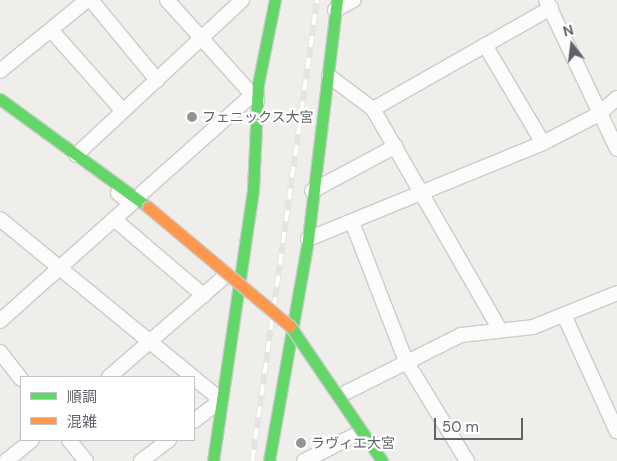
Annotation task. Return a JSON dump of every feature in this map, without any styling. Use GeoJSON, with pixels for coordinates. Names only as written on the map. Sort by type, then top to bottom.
{"type":"FeatureCollection","features":[{"type":"Feature","properties":{"kind":"street"},"geometry":{"type":"LineString","coordinates":[[0,71],[89,0],[157,80]]}},
{"type":"Feature","properties":{"kind":"street"},"geometry":{"type":"LineString","coordinates":[[167,0],[254,98]]}},
{"type":"Feature","properties":{"kind":"street"},"geometry":{"type":"LineString","coordinates":[[76,155],[199,38],[242,0]]}},
{"type":"Feature","properties":{"kind":"street"},"geometry":{"type":"LineString","coordinates":[[214,461],[221,400],[243,271],[253,190],[254,98],[275,0]]}},
{"type":"Feature","properties":{"kind":"street"},"geometry":{"type":"LineString","coordinates":[[269,461],[287,339],[308,239],[312,191],[329,76],[336,5],[354,0]]}},
{"type":"Feature","properties":{"kind":"street"},"geometry":{"type":"LineString","coordinates":[[373,108],[485,45],[548,4],[617,149]]}},
{"type":"Feature","properties":{"kind":"street"},"geometry":{"type":"LineString","coordinates":[[51,30],[123,111]]}},
{"type":"Feature","properties":{"kind":"street"},"geometry":{"type":"LineString","coordinates":[[485,45],[543,143]]}},
{"type":"Feature","properties":{"kind":"street"},"geometry":{"type":"LineString","coordinates":[[329,76],[373,108],[500,330]]}},
{"type":"Feature","properties":{"kind":"street"},"geometry":{"type":"LineString","coordinates":[[142,193],[254,98]]}},
{"type":"Feature","properties":{"kind":"street"},"geometry":{"type":"LineString","coordinates":[[308,239],[543,143],[599,114],[617,98]]}},
{"type":"Feature","properties":{"kind":"street"},"geometry":{"type":"LineString","coordinates":[[0,99],[148,207],[262,298],[300,336],[382,461]]}},
{"type":"Feature","properties":{"kind":"street"},"geometry":{"type":"LineString","coordinates":[[312,191],[396,146]]}},
{"type":"Feature","properties":{"kind":"street"},"geometry":{"type":"LineString","coordinates":[[100,172],[120,177],[243,271]]}},
{"type":"Feature","properties":{"kind":"street"},"geometry":{"type":"LineString","coordinates":[[0,320],[130,204],[100,172]]}},
{"type":"Feature","properties":{"kind":"street"},"geometry":{"type":"LineString","coordinates":[[0,219],[191,376]]}},
{"type":"Feature","properties":{"kind":"street"},"geometry":{"type":"LineString","coordinates":[[114,219],[204,296]]}},
{"type":"Feature","properties":{"kind":"street"},"geometry":{"type":"LineString","coordinates":[[352,222],[406,361],[468,461]]}},
{"type":"Feature","properties":{"kind":"street"},"geometry":{"type":"LineString","coordinates":[[110,376],[152,343],[225,276]]}},
{"type":"Feature","properties":{"kind":"street"},"geometry":{"type":"LineString","coordinates":[[347,392],[406,361],[462,336],[533,327],[617,293]]}},
{"type":"Feature","properties":{"kind":"street"},"geometry":{"type":"LineString","coordinates":[[564,315],[617,432]]}},
{"type":"Feature","properties":{"kind":"street"},"geometry":{"type":"LineString","coordinates":[[292,318],[320,349],[391,461]]}},
{"type":"Feature","properties":{"kind":"street"},"geometry":{"type":"LineString","coordinates":[[287,339],[312,364],[373,461]]}},
{"type":"Feature","properties":{"kind":"street"},"geometry":{"type":"LineString","coordinates":[[0,352],[20,378]]}},
{"type":"Feature","properties":{"kind":"street"},"geometry":{"type":"LineString","coordinates":[[195,380],[221,400]]}},
{"type":"Feature","properties":{"kind":"street"},"geometry":{"type":"LineString","coordinates":[[195,420],[221,400]]}},
{"type":"Feature","properties":{"kind":"street"},"geometry":{"type":"LineString","coordinates":[[304,461],[357,434]]}},
{"type":"Feature","properties":{"kind":"street"},"geometry":{"type":"LineString","coordinates":[[6,461],[31,441]]}},
{"type":"Feature","properties":{"kind":"street"},"geometry":{"type":"LineString","coordinates":[[70,441],[86,461]]}},
{"type":"Feature","properties":{"kind":"street"},"geometry":{"type":"LineString","coordinates":[[141,461],[168,441]]}},
{"type":"Feature","properties":{"kind":"railway"},"geometry":{"type":"LineString","coordinates":[[252,461],[317,0]]}},
{"type":"Feature","properties":{"kind":"traffic: fast"},"geometry":{"type":"LineString","coordinates":[[213,461],[253,190],[258,84],[275,0]]}},
{"type":"Feature","properties":{"kind":"traffic: fast"},"geometry":{"type":"LineString","coordinates":[[269,461],[308,239],[337,0]]}},
{"type":"Feature","properties":{"kind":"traffic: fast"},"geometry":{"type":"LineString","coordinates":[[0,99],[148,207]]}},
{"type":"Feature","properties":{"kind":"traffic: fast"},"geometry":{"type":"LineString","coordinates":[[290,326],[382,461]]}},
{"type":"Feature","properties":{"kind":"traffic: slow"},"geometry":{"type":"LineString","coordinates":[[148,207],[290,326]]}},
{"type":"Feature","properties":{"kind":"place","name":"フェニックス大宮"},"geometry":{"type":"Point","coordinates":[192,117]}},
{"type":"Feature","properties":{"kind":"place","name":"ラヴィエ大宮"},"geometry":{"type":"Point","coordinates":[301,443]}}]}
